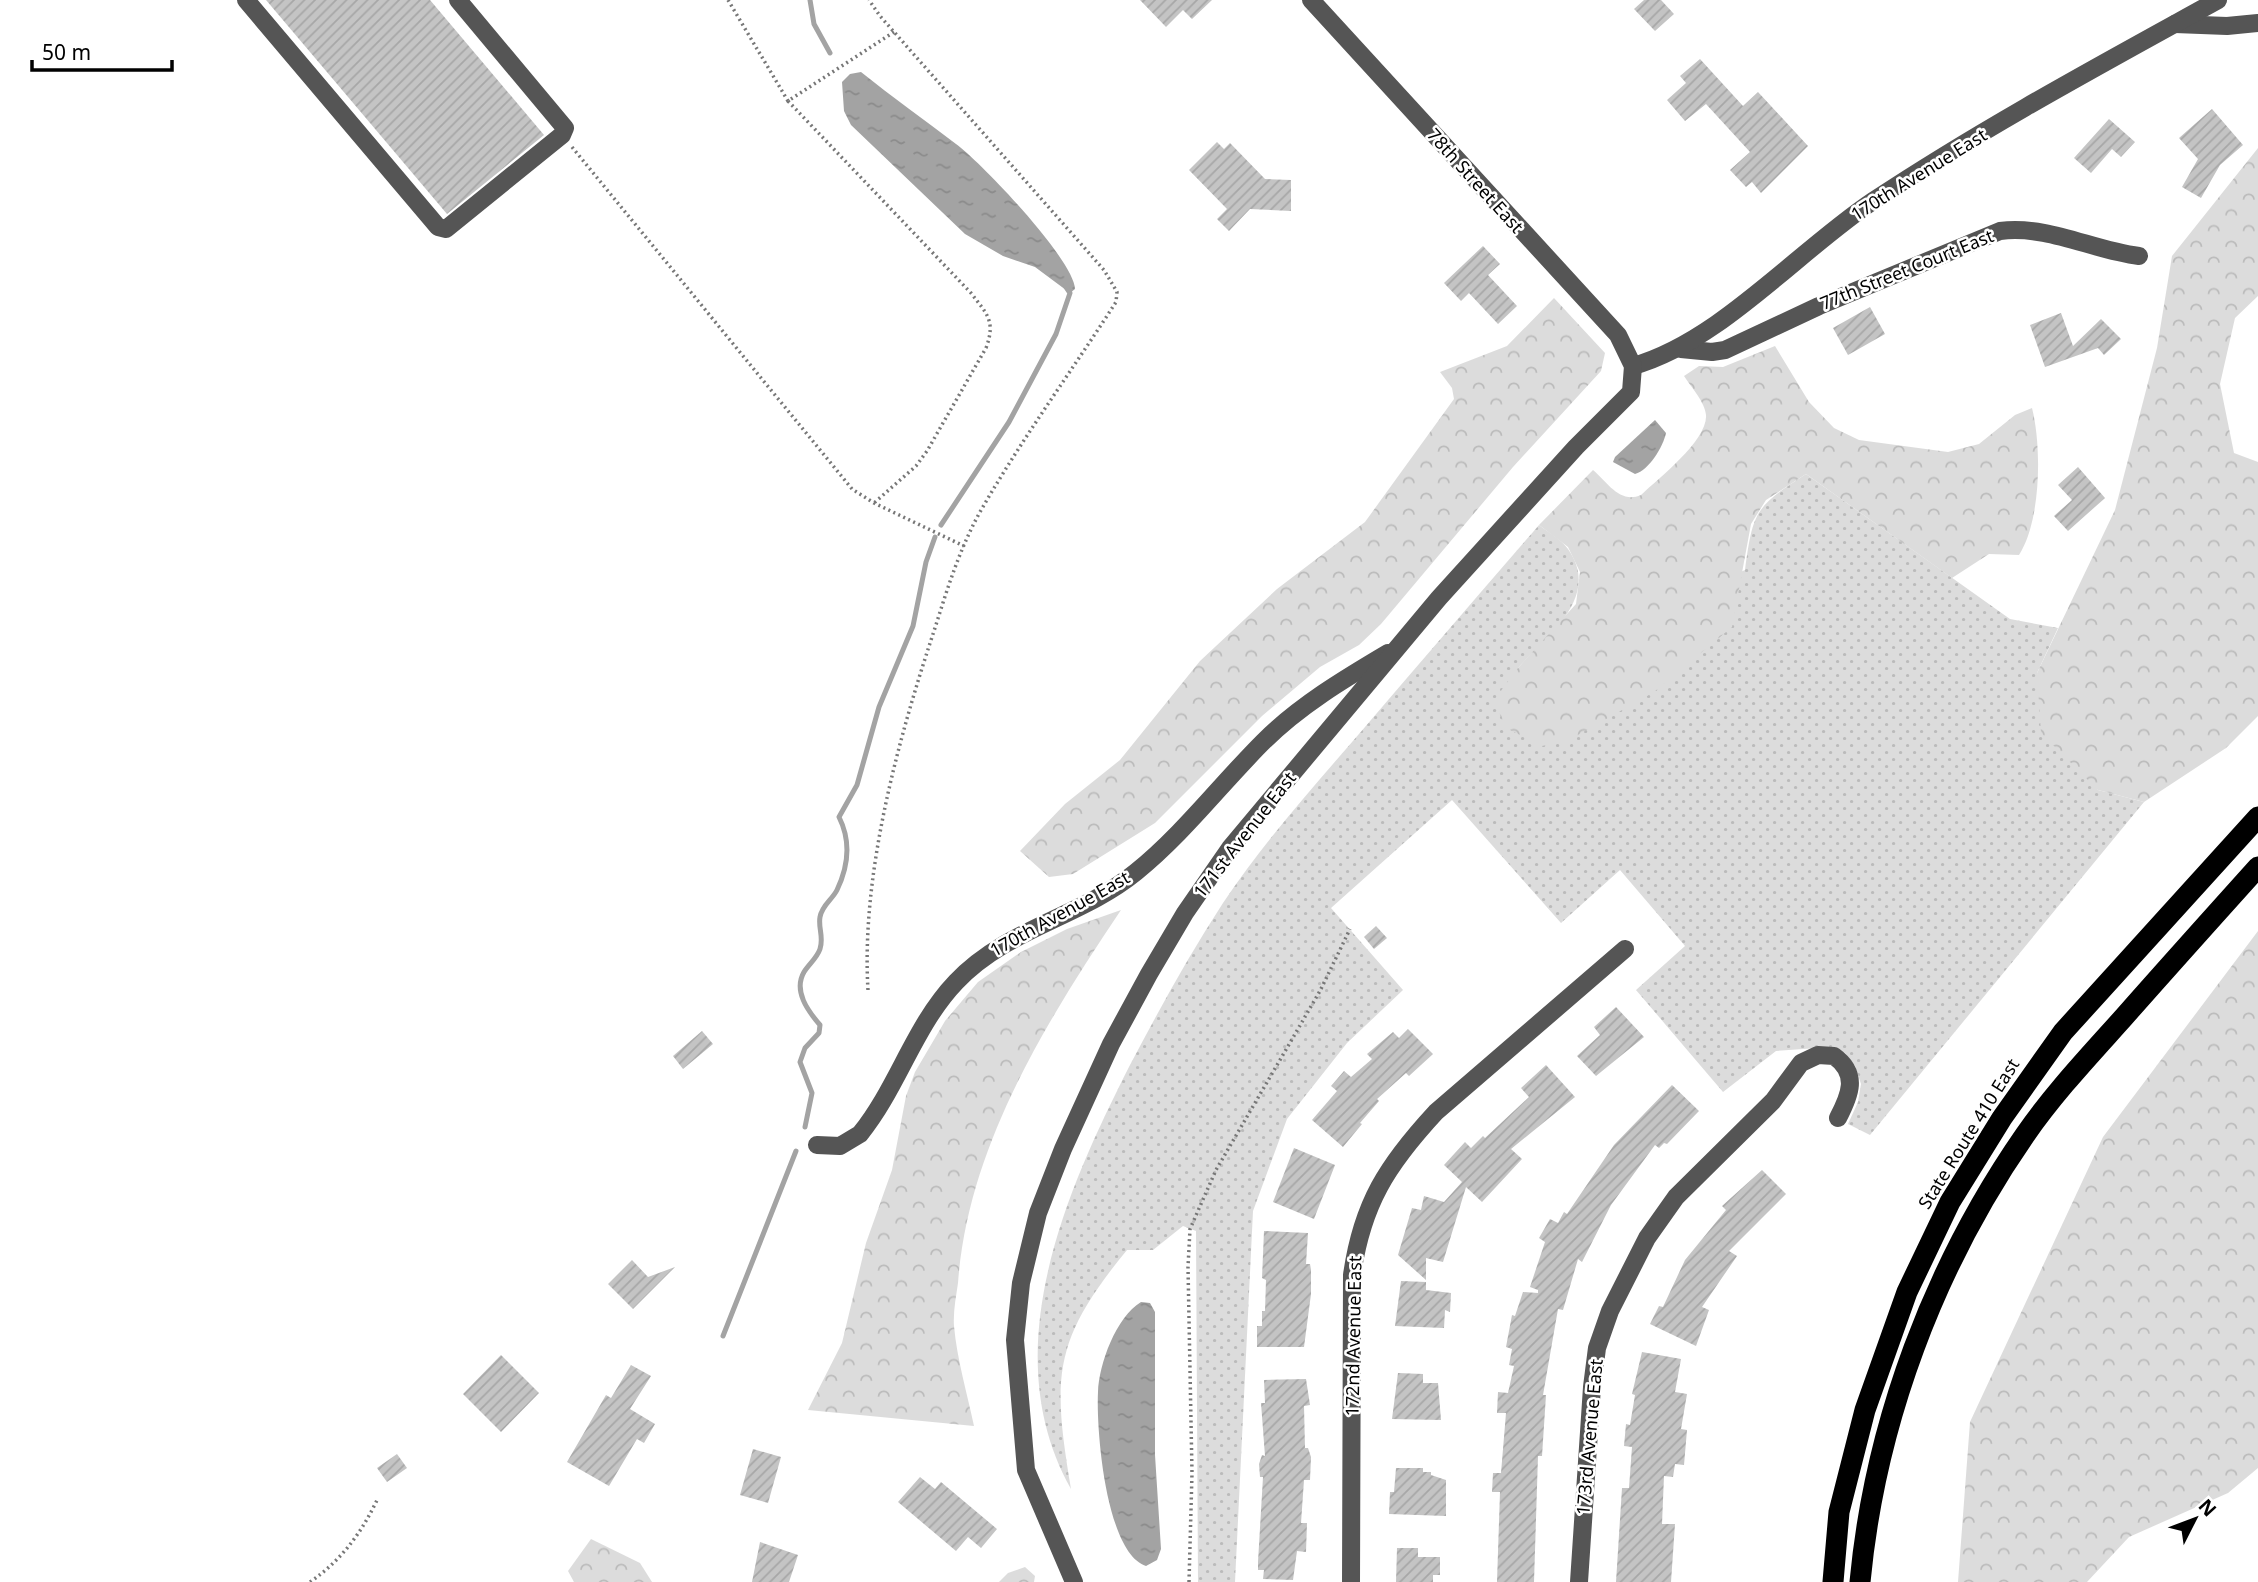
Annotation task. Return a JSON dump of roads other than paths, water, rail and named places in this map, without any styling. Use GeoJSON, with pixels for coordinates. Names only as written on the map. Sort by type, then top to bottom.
{"type":"FeatureCollection","features":[{"type":"Feature","properties":{"kind":"highway","name":"State Route 410 East"},"geometry":{"type":"LineString","coordinates":[[1833,1582],[1839,1512],[1865,1410],[1907,1292],[1950,1202],[2010,1107],[2063,1032],[2258,817]]}},
{"type":"Feature","properties":{"kind":"highway"},"geometry":{"type":"LineString","coordinates":[[1860,1582],[1864,1544],[1885,1441],[1921,1328],[1969,1225],[2026,1134],[2092,1053],[2258,867]]}},
{"type":"Feature","properties":{"kind":"street"},"geometry":{"type":"LineString","coordinates":[[246,0],[438,227],[446,229],[562,135],[565,128],[458,0]]}},
{"type":"Feature","properties":{"kind":"street","name":"78th Street East"},"geometry":{"type":"LineString","coordinates":[[1311,0],[1618,335],[1633,366]]}},
{"type":"Feature","properties":{"kind":"street","name":"170th Avenue East"},"geometry":{"type":"LineString","coordinates":[[1633,366],[1681,349],[1872,201],[2218,0]]}},
{"type":"Feature","properties":{"kind":"street"},"geometry":{"type":"LineString","coordinates":[[2175,23],[2227,26],[2258,23]]}},
{"type":"Feature","properties":{"kind":"street","name":"77th Street Court East"},"geometry":{"type":"LineString","coordinates":[[1681,349],[1725,351],[1819,306],[2000,232],[2022,228],[2042,231],[2139,256]]}},
{"type":"Feature","properties":{"kind":"street","name":"171st Avenue East"},"geometry":{"type":"LineString","coordinates":[[1074,1582],[1026,1470],[1017,1393],[1015,1340],[1021,1283],[1038,1213],[1063,1149],[1111,1044],[1185,913],[1230,848],[1399,646],[1576,447],[1632,392],[1633,366]]}},
{"type":"Feature","properties":{"kind":"street","name":"170th Avenue East"},"geometry":{"type":"LineString","coordinates":[[817,1145],[841,1146],[860,1134],[934,1009],[955,982],[978,961],[1033,927],[1097,898],[1135,873],[1166,845],[1275,732],[1307,705],[1399,646]]}},
{"type":"Feature","properties":{"kind":"street","name":"172nd Avenue East"},"geometry":{"type":"LineString","coordinates":[[1351,1582],[1352,1275],[1357,1235],[1371,1200],[1411,1139],[1436,1112],[1625,948]]}},
{"type":"Feature","properties":{"kind":"street","name":"173rd Avenue East"},"geometry":{"type":"LineString","coordinates":[[1579,1582],[1592,1387],[1598,1348],[1610,1311],[1647,1238],[1676,1196],[1773,1101],[1801,1063],[1818,1055],[1834,1056],[1845,1065],[1851,1078],[1849,1094],[1838,1118]]}},
{"type":"Feature","properties":{"kind":"water"},"geometry":{"type":"Polygon","coordinates":[[[861,72],[969,154],[1044,235],[1071,275],[1075,289],[1070,293],[1035,267],[1003,256],[965,234],[851,125],[844,111],[842,82],[850,74],[861,72]]]}},
{"type":"Feature","properties":{"kind":"water"},"geometry":{"type":"Polygon","coordinates":[[[1655,420],[1666,433],[1659,451],[1645,468],[1635,474],[1613,462],[1615,457],[1655,420]]]}},
{"type":"Feature","properties":{"kind":"water"},"geometry":{"type":"Polygon","coordinates":[[[1141,1302],[1150,1303],[1155,1312],[1155,1455],[1161,1549],[1157,1560],[1146,1566],[1132,1556],[1121,1539],[1113,1515],[1102,1460],[1098,1410],[1099,1381],[1110,1342],[1124,1318],[1141,1302]]]}},
{"type":"Feature","properties":{"kind":"waterway"},"geometry":{"type":"LineString","coordinates":[[810,0],[814,24],[830,53]]}},
{"type":"Feature","properties":{"kind":"waterway"},"geometry":{"type":"LineString","coordinates":[[941,525],[1009,422],[1056,334],[1070,293],[1066,287]]}},
{"type":"Feature","properties":{"kind":"waterway"},"geometry":{"type":"LineString","coordinates":[[805,1127],[812,1093],[800,1062],[805,1048],[819,1033],[820,1025],[803,1000],[801,979],[820,949],[821,913],[837,890],[844,871],[847,844],[839,817],[857,785],[879,707],[913,626],[926,562],[935,537]]}},
{"type":"Feature","properties":{"kind":"waterway"},"geometry":{"type":"LineString","coordinates":[[723,1336],[796,1151]]}}]}
